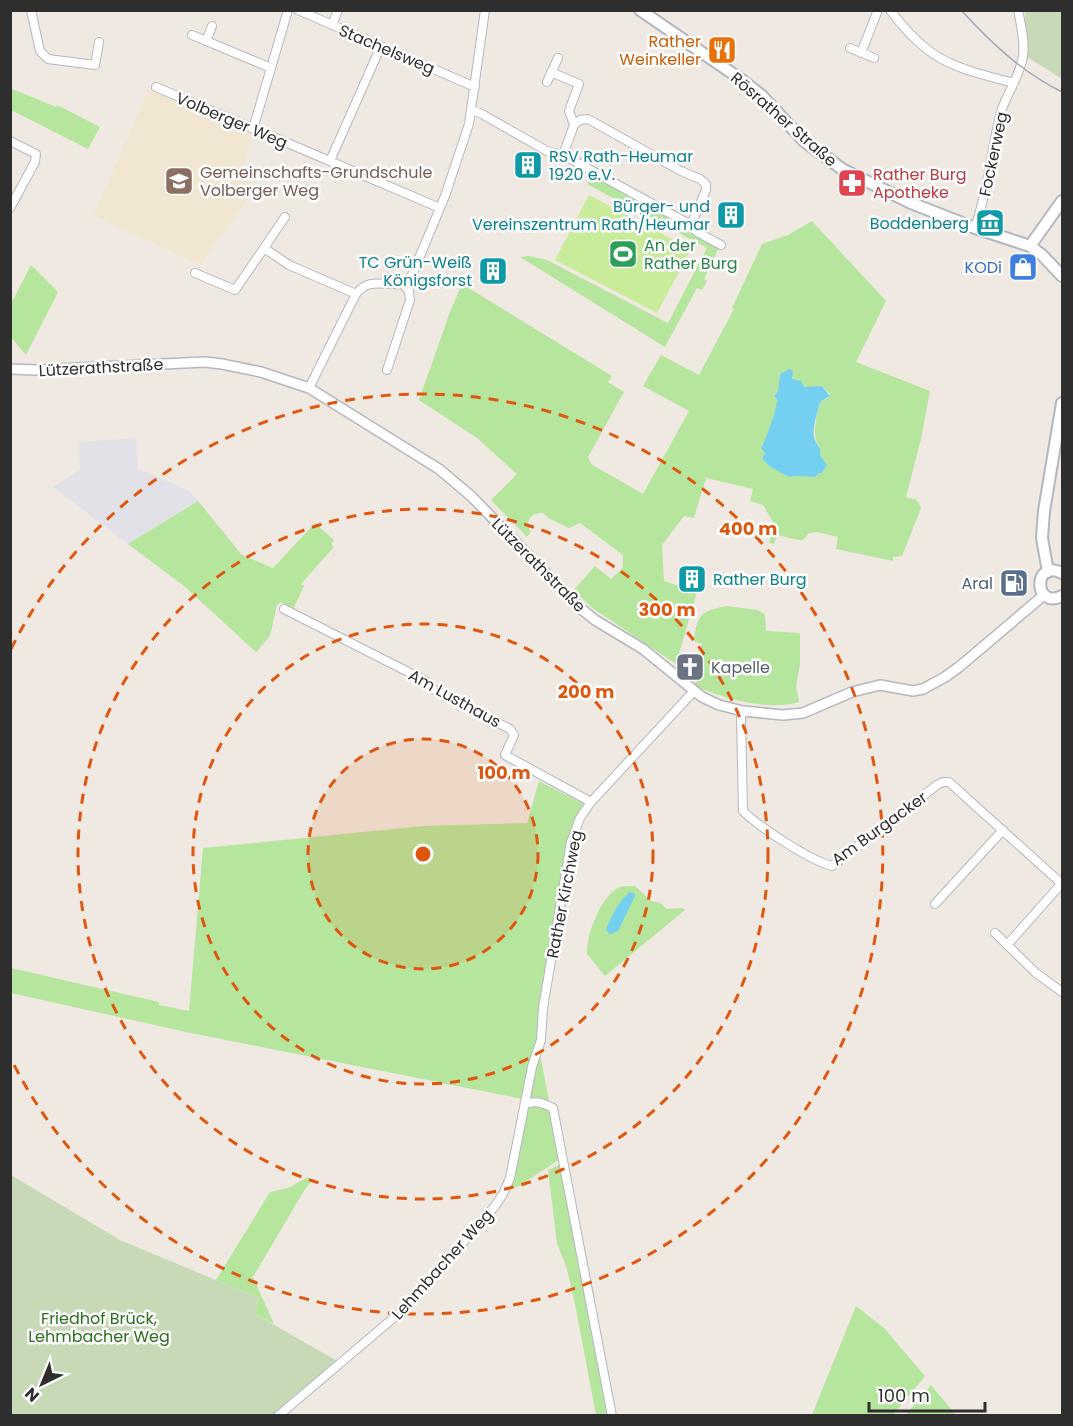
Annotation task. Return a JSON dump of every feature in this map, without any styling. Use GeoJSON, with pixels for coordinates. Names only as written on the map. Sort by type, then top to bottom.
{"type":"FeatureCollection","features":[{"type":"Feature","properties":{"kind":"main road","name":"Rösrather Straße"},"geometry":{"type":"LineString","coordinates":[[643,12],[742,80],[762,96],[804,141],[842,169],[911,203],[1030,246],[1062,276]]}},
{"type":"Feature","properties":{"kind":"main road"},"geometry":{"type":"LineString","coordinates":[[1030,246],[1062,201]]}},
{"type":"Feature","properties":{"kind":"main road"},"geometry":{"type":"LineString","coordinates":[[1048,572],[1042,529],[1062,407]]}},
{"type":"Feature","properties":{"kind":"main road"},"geometry":{"type":"LineString","coordinates":[[1062,573],[1056,570],[1048,572],[1040,582],[1044,595],[1052,598],[1062,596]]}},
{"type":"Feature","properties":{"kind":"street"},"geometry":{"type":"LineString","coordinates":[[31,10],[40,51],[48,59],[95,65],[99,42]]}},
{"type":"Feature","properties":{"kind":"street"},"geometry":{"type":"LineString","coordinates":[[253,129],[288,10]]}},
{"type":"Feature","properties":{"kind":"street","name":"Stachelsweg"},"geometry":{"type":"LineString","coordinates":[[298,10],[475,87]]}},
{"type":"Feature","properties":{"kind":"street"},"geometry":{"type":"LineString","coordinates":[[332,25],[338,10]]}},
{"type":"Feature","properties":{"kind":"street"},"geometry":{"type":"LineString","coordinates":[[309,388],[362,286],[370,283],[403,284],[412,275],[440,208],[465,138],[472,111],[485,10]]}},
{"type":"Feature","properties":{"kind":"street"},"geometry":{"type":"LineString","coordinates":[[861,52],[878,10]]}},
{"type":"Feature","properties":{"kind":"street"},"geometry":{"type":"LineString","coordinates":[[890,10],[907,33],[939,59],[967,71],[1014,83]]}},
{"type":"Feature","properties":{"kind":"street","name":"Fockerweg"},"geometry":{"type":"LineString","coordinates":[[975,228],[982,209],[1002,110],[1023,55],[1018,10]]}},
{"type":"Feature","properties":{"kind":"street"},"geometry":{"type":"LineString","coordinates":[[206,41],[212,27]]}},
{"type":"Feature","properties":{"kind":"street"},"geometry":{"type":"LineString","coordinates":[[192,35],[271,68]]}},
{"type":"Feature","properties":{"kind":"street"},"geometry":{"type":"LineString","coordinates":[[330,161],[381,46]]}},
{"type":"Feature","properties":{"kind":"street"},"geometry":{"type":"LineString","coordinates":[[850,48],[874,58]]}},
{"type":"Feature","properties":{"kind":"street"},"geometry":{"type":"LineString","coordinates":[[547,82],[558,58]]}},
{"type":"Feature","properties":{"kind":"street"},"geometry":{"type":"LineString","coordinates":[[552,72],[579,84],[569,111],[574,125]]}},
{"type":"Feature","properties":{"kind":"street","name":"Volberger Weg"},"geometry":{"type":"LineString","coordinates":[[156,87],[440,208]]}},
{"type":"Feature","properties":{"kind":"street"},"geometry":{"type":"LineString","coordinates":[[472,111],[480,113],[547,151],[563,155],[691,225],[697,232],[722,245]]}},
{"type":"Feature","properties":{"kind":"street"},"geometry":{"type":"LineString","coordinates":[[563,155],[574,125],[580,120],[588,119],[681,171],[700,179],[706,184],[705,190],[691,225]]}},
{"type":"Feature","properties":{"kind":"street"},"geometry":{"type":"LineString","coordinates":[[10,141],[36,154],[35,162],[10,208]]}},
{"type":"Feature","properties":{"kind":"street"},"geometry":{"type":"LineString","coordinates":[[195,273],[235,290],[285,217]]}},
{"type":"Feature","properties":{"kind":"street"},"geometry":{"type":"LineString","coordinates":[[264,248],[289,264],[356,294]]}},
{"type":"Feature","properties":{"kind":"street"},"geometry":{"type":"LineString","coordinates":[[387,370],[410,300],[409,291],[403,284]]}},
{"type":"Feature","properties":{"kind":"street","name":"Lützerathstraße"},"geometry":{"type":"LineString","coordinates":[[10,369],[222,364],[268,374],[309,388],[450,478],[471,496],[579,607],[595,620],[643,649],[711,702],[743,711],[783,715],[803,713],[837,697],[869,686],[880,685],[913,691],[923,689],[959,667],[1044,595]]}},
{"type":"Feature","properties":{"kind":"street","name":"Am Lusthaus"},"geometry":{"type":"LineString","coordinates":[[284,609],[426,681],[434,690],[510,729],[514,735],[505,755],[591,802]]}},
{"type":"Feature","properties":{"kind":"street","name":"Rather Kirchweg"},"geometry":{"type":"LineString","coordinates":[[532,1067],[542,1041],[543,1008],[571,842],[580,818],[591,802],[694,691]]}},
{"type":"Feature","properties":{"kind":"street","name":"Am Burgacker"},"geometry":{"type":"LineString","coordinates":[[743,711],[741,716],[743,811],[752,820],[825,865],[832,867],[943,782],[950,782],[1062,884]]}},
{"type":"Feature","properties":{"kind":"street"},"geometry":{"type":"LineString","coordinates":[[935,904],[1003,830]]}},
{"type":"Feature","properties":{"kind":"street"},"geometry":{"type":"LineString","coordinates":[[1007,945],[1062,884]]}},
{"type":"Feature","properties":{"kind":"street"},"geometry":{"type":"LineString","coordinates":[[995,933],[1036,973],[1062,992]]}},
{"type":"Feature","properties":{"kind":"street","name":"Lehmbacher Weg"},"geometry":{"type":"LineString","coordinates":[[278,1416],[404,1309],[504,1194],[510,1178],[532,1067]]}},
{"type":"Feature","properties":{"kind":"street"},"geometry":{"type":"LineString","coordinates":[[525,1104],[542,1102],[553,1108],[612,1416]]}},
{"type":"Feature","properties":{"kind":"shaded area","name":"Gemeinschafts-Grundschule Volberger Weg"},"geometry":{"type":"Polygon","coordinates":[[[149,88],[253,132],[241,175],[257,187],[200,265],[94,215],[149,88]]]}},
{"type":"Feature","properties":{"kind":"shaded area"},"geometry":{"type":"Polygon","coordinates":[[[136,438],[138,469],[188,490],[198,501],[128,544],[53,487],[80,470],[79,442],[136,438]]]}},
{"type":"Feature","properties":{"kind":"green space"},"geometry":{"type":"Polygon","coordinates":[[[1025,11],[1062,11],[1062,79],[1026,56],[1025,11]]]}},
{"type":"Feature","properties":{"kind":"green space"},"geometry":{"type":"Polygon","coordinates":[[[10,88],[56,107],[57,105],[100,127],[88,149],[11,110],[10,88]]]}},
{"type":"Feature","properties":{"kind":"green space"},"geometry":{"type":"Polygon","coordinates":[[[592,176],[720,245],[704,279],[707,281],[702,290],[697,288],[665,347],[520,257],[529,256],[547,260],[668,323],[707,248],[587,184],[592,176]]]}},
{"type":"Feature","properties":{"kind":"green space","name":"An der Rather Burg"},"geometry":{"type":"Polygon","coordinates":[[[589,195],[691,249],[657,313],[555,260],[589,195]]]}},
{"type":"Feature","properties":{"kind":"green space"},"geometry":{"type":"Polygon","coordinates":[[[812,221],[886,301],[856,362],[930,391],[921,439],[906,497],[917,500],[921,508],[902,556],[893,557],[893,561],[836,549],[838,537],[817,532],[809,533],[803,540],[778,535],[774,544],[769,543],[773,522],[763,505],[750,501],[753,489],[706,478],[694,518],[684,516],[662,545],[664,581],[697,592],[676,664],[591,607],[574,590],[595,566],[611,579],[623,567],[623,555],[580,523],[569,528],[543,513],[535,514],[528,521],[531,532],[527,537],[491,500],[517,474],[477,438],[419,400],[462,284],[612,376],[608,382],[624,392],[588,457],[591,464],[643,494],[689,411],[643,386],[661,355],[699,375],[734,309],[732,308],[762,244],[788,235],[812,221]],[[787,372],[780,374],[778,391],[774,398],[778,400],[769,431],[761,448],[765,453],[762,458],[789,477],[815,477],[827,465],[819,455],[820,448],[815,431],[820,402],[828,398],[830,394],[822,386],[804,388],[787,372]]]}},
{"type":"Feature","properties":{"kind":"green space"},"geometry":{"type":"Polygon","coordinates":[[[31,265],[58,292],[26,355],[11,337],[11,304],[31,265]]]}},
{"type":"Feature","properties":{"kind":"green space"},"geometry":{"type":"Polygon","coordinates":[[[198,501],[242,555],[273,568],[315,523],[334,540],[331,544],[334,547],[301,584],[304,586],[293,609],[281,602],[277,605],[270,636],[256,652],[184,586],[128,544],[198,501]]]}},
{"type":"Feature","properties":{"kind":"green space"},"geometry":{"type":"Polygon","coordinates":[[[727,606],[758,610],[765,615],[766,631],[800,633],[800,664],[796,686],[799,702],[773,705],[746,702],[695,686],[702,644],[694,641],[699,619],[706,612],[727,606]]]}},
{"type":"Feature","properties":{"kind":"green space"},"geometry":{"type":"Polygon","coordinates":[[[539,781],[584,804],[569,833],[564,855],[536,1046],[523,1099],[186,1032],[11,993],[11,968],[189,1011],[203,848],[423,826],[527,823],[539,781]]]}},
{"type":"Feature","properties":{"kind":"green space"},"geometry":{"type":"Polygon","coordinates":[[[635,886],[651,901],[660,903],[667,909],[682,908],[685,910],[605,976],[587,954],[592,928],[600,909],[610,894],[621,887],[635,886]]]}},
{"type":"Feature","properties":{"kind":"green space"},"geometry":{"type":"Polygon","coordinates":[[[538,1059],[541,1059],[549,1101],[529,1099],[538,1059]]]}},
{"type":"Feature","properties":{"kind":"green space"},"geometry":{"type":"Polygon","coordinates":[[[533,1104],[545,1106],[552,1114],[560,1159],[519,1186],[512,1188],[509,1187],[527,1109],[533,1104]]]}},
{"type":"Feature","properties":{"kind":"green space"},"geometry":{"type":"Polygon","coordinates":[[[561,1164],[609,1415],[596,1415],[575,1304],[567,1269],[557,1243],[548,1170],[561,1164]]]}},
{"type":"Feature","properties":{"kind":"green space","name":"Friedhof Brück, Lehmbacher Weg"},"geometry":{"type":"Polygon","coordinates":[[[11,1175],[120,1240],[259,1298],[255,1314],[339,1362],[275,1415],[11,1416],[11,1175]]]}},
{"type":"Feature","properties":{"kind":"green space"},"geometry":{"type":"Polygon","coordinates":[[[308,1177],[312,1181],[253,1277],[274,1324],[255,1314],[259,1298],[216,1280],[270,1192],[288,1188],[308,1177]]]}},
{"type":"Feature","properties":{"kind":"green space"},"geometry":{"type":"Polygon","coordinates":[[[856,1306],[884,1328],[925,1376],[893,1415],[812,1415],[856,1306]]]}},
{"type":"Feature","properties":{"kind":"green space"},"geometry":{"type":"Polygon","coordinates":[[[931,1385],[956,1415],[906,1415],[931,1385]]]}},
{"type":"Feature","properties":{"kind":"water"},"geometry":{"type":"Polygon","coordinates":[[[790,369],[793,371],[792,378],[801,381],[804,387],[822,386],[830,396],[820,402],[814,424],[814,437],[820,455],[827,465],[822,473],[815,477],[789,477],[769,466],[762,458],[765,453],[761,448],[778,400],[774,397],[778,391],[780,374],[790,369]]]}},
{"type":"Feature","properties":{"kind":"water"},"geometry":{"type":"Polygon","coordinates":[[[630,892],[635,896],[618,931],[610,934],[606,930],[610,919],[630,892]]]}},
{"type":"Feature","properties":{"kind":"tram line"},"geometry":{"type":"LineString","coordinates":[[961,10],[1008,56],[1062,92]]}},
{"type":"Feature","properties":{"kind":"place","name":"Rather Weinkeller"},"geometry":{"type":"Point","coordinates":[722,50]}},
{"type":"Feature","properties":{"kind":"place","name":"RSV Rath-Heumar 1920 e.V."},"geometry":{"type":"Point","coordinates":[528,165]}},
{"type":"Feature","properties":{"kind":"place","name":"Gemeinschafts-Grundschule Volberger Weg"},"geometry":{"type":"Point","coordinates":[179,181]}},
{"type":"Feature","properties":{"kind":"place","name":"Rather Burg Apotheke"},"geometry":{"type":"Point","coordinates":[852,183]}},
{"type":"Feature","properties":{"kind":"place","name":"Bürger- und Vereinszentrum Rath/Heumar"},"geometry":{"type":"Point","coordinates":[731,215]}},
{"type":"Feature","properties":{"kind":"place","name":"Boddenberg"},"geometry":{"type":"Point","coordinates":[990,223]}},
{"type":"Feature","properties":{"kind":"place","name":"An der Rather Burg"},"geometry":{"type":"Point","coordinates":[623,254]}},
{"type":"Feature","properties":{"kind":"place","name":"KODi"},"geometry":{"type":"Point","coordinates":[1023,267]}},
{"type":"Feature","properties":{"kind":"place","name":"TC Grün-Weiß Königsforst"},"geometry":{"type":"Point","coordinates":[493,271]}},
{"type":"Feature","properties":{"kind":"place","name":"Rather Burg"},"geometry":{"type":"Point","coordinates":[692,579]}},
{"type":"Feature","properties":{"kind":"place","name":"Aral"},"geometry":{"type":"Point","coordinates":[1014,583]}},
{"type":"Feature","properties":{"kind":"place","name":"Kapelle"},"geometry":{"type":"Point","coordinates":[690,667]}}]}
